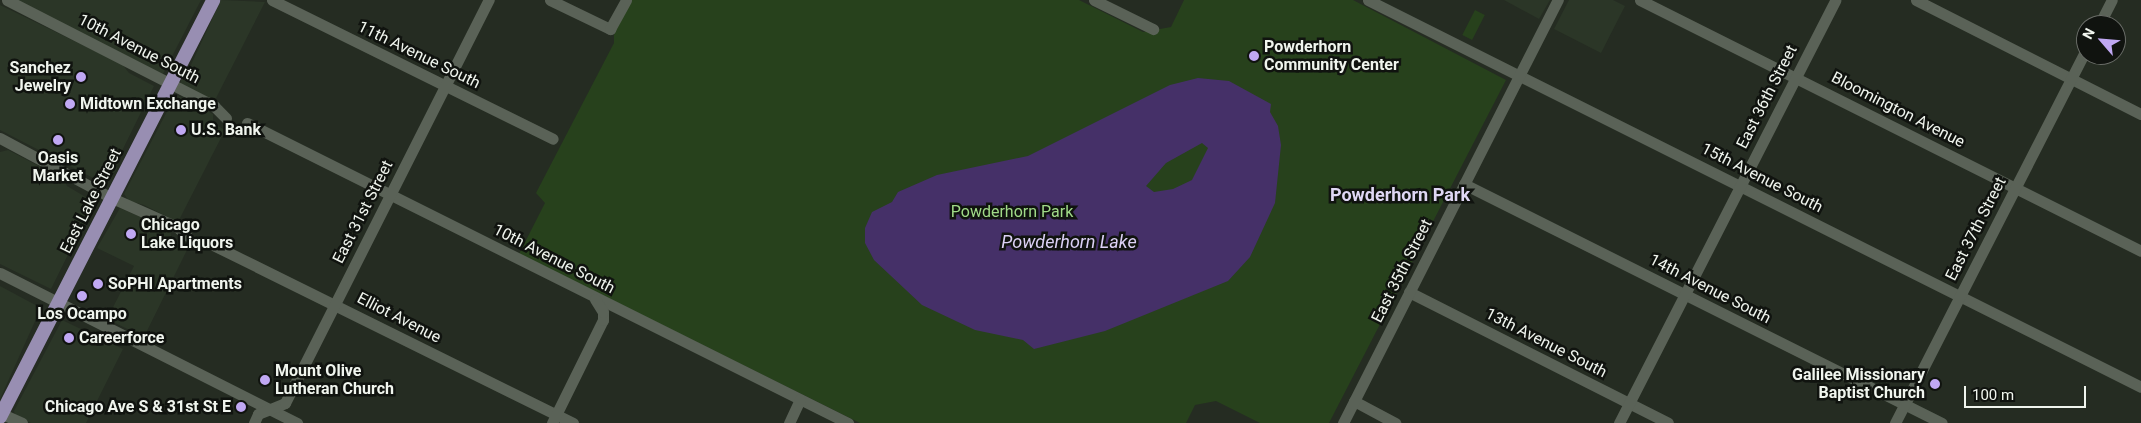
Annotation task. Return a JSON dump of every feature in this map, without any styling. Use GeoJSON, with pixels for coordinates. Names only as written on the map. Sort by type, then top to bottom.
{"type":"FeatureCollection","features":[{"type":"Feature","properties":{"kind":"main road","name":"East Lake Street"},"geometry":{"type":"LineString","coordinates":[[1,415],[213,0]]}},
{"type":"Feature","properties":{"kind":"street","name":"10th Avenue South"},"geometry":{"type":"LineString","coordinates":[[7,0],[214,106],[226,118]]}},
{"type":"Feature","properties":{"kind":"street","name":"11th Avenue South"},"geometry":{"type":"LineString","coordinates":[[272,0],[553,139]]}},
{"type":"Feature","properties":{"kind":"street","name":"East 31st Street"},"geometry":{"type":"LineString","coordinates":[[254,423],[258,414],[272,410],[285,403],[489,0]]}},
{"type":"Feature","properties":{"kind":"street"},"geometry":{"type":"LineString","coordinates":[[550,0],[610,29],[626,0]]}},
{"type":"Feature","properties":{"kind":"street"},"geometry":{"type":"LineString","coordinates":[[1094,0],[1153,29]]}},
{"type":"Feature","properties":{"kind":"street","name":"15th Avenue South"},"geometry":{"type":"LineString","coordinates":[[1368,0],[2141,387]]}},
{"type":"Feature","properties":{"kind":"street","name":"East 35th Street"},"geometry":{"type":"LineString","coordinates":[[1343,423],[1558,0]]}},
{"type":"Feature","properties":{"kind":"street","name":"Bloomington Avenue"},"geometry":{"type":"LineString","coordinates":[[1640,0],[2141,251]]}},
{"type":"Feature","properties":{"kind":"street","name":"East 36th Street"},"geometry":{"type":"LineString","coordinates":[[1619,423],[1835,0]]}},
{"type":"Feature","properties":{"kind":"street"},"geometry":{"type":"LineString","coordinates":[[1916,0],[2141,114]]}},
{"type":"Feature","properties":{"kind":"street"},"geometry":{"type":"LineString","coordinates":[[2104,15],[2112,0]]}},
{"type":"Feature","properties":{"kind":"street","name":"East 37th Street"},"geometry":{"type":"LineString","coordinates":[[1894,423],[2077,65]]}},
{"type":"Feature","properties":{"kind":"street","name":"10th Avenue South"},"geometry":{"type":"LineString","coordinates":[[247,123],[848,423]]}},
{"type":"Feature","properties":{"kind":"street"},"geometry":{"type":"LineString","coordinates":[[0,138],[112,198],[177,228],[187,236]]}},
{"type":"Feature","properties":{"kind":"street","name":"14th Avenue South"},"geometry":{"type":"LineString","coordinates":[[1464,184],[1942,423]]}},
{"type":"Feature","properties":{"kind":"street","name":"Elliot Avenue"},"geometry":{"type":"LineString","coordinates":[[209,243],[335,304],[554,419],[573,423]]}},
{"type":"Feature","properties":{"kind":"street"},"geometry":{"type":"LineString","coordinates":[[0,273],[58,304],[297,423]]}},
{"type":"Feature","properties":{"kind":"street","name":"13th Avenue South"},"geometry":{"type":"LineString","coordinates":[[1409,292],[1668,423]]}},
{"type":"Feature","properties":{"kind":"street"},"geometry":{"type":"LineString","coordinates":[[594,297],[601,305],[603,320]]}},
{"type":"Feature","properties":{"kind":"street"},"geometry":{"type":"LineString","coordinates":[[554,419],[603,320],[620,310]]}},
{"type":"Feature","properties":{"kind":"street"},"geometry":{"type":"LineString","coordinates":[[789,423],[800,399]]}},
{"type":"Feature","properties":{"kind":"street"},"geometry":{"type":"LineString","coordinates":[[1354,401],[1395,423]]}},
{"type":"Feature","properties":{"kind":"street"},"geometry":{"type":"LineString","coordinates":[[1,415],[22,423]]}},
{"type":"Feature","properties":{"kind":"shaded area"},"geometry":{"type":"Polygon","coordinates":[[[15,0],[201,0],[163,74],[15,0]]]}},
{"type":"Feature","properties":{"kind":"shaded area"},"geometry":{"type":"Polygon","coordinates":[[[221,0],[265,2],[214,102],[181,85],[181,80],[190,67],[221,0]]]}},
{"type":"Feature","properties":{"kind":"shaded area"},"geometry":{"type":"Polygon","coordinates":[[[1504,0],[1550,0],[1539,19],[1504,0]]]}},
{"type":"Feature","properties":{"kind":"shaded area"},"geometry":{"type":"Polygon","coordinates":[[[1569,0],[1613,0],[1625,6],[1601,53],[1554,29],[1569,0]]]}},
{"type":"Feature","properties":{"kind":"shaded area","name":"Midtown Exchange"},"geometry":{"type":"Polygon","coordinates":[[[0,5],[122,64],[129,73],[154,86],[118,159],[117,169],[108,179],[97,180],[0,130],[0,5]]]}},
{"type":"Feature","properties":{"kind":"shaded area"},"geometry":{"type":"Polygon","coordinates":[[[178,96],[213,114],[213,123],[225,130],[178,222],[144,205],[129,201],[124,194],[173,100],[178,96]]]}},
{"type":"Feature","properties":{"kind":"shaded area"},"geometry":{"type":"Polygon","coordinates":[[[8,150],[64,179],[67,186],[94,202],[51,289],[0,264],[0,152],[8,150]]]}},
{"type":"Feature","properties":{"kind":"shaded area"},"geometry":{"type":"Polygon","coordinates":[[[120,208],[170,230],[173,247],[187,250],[144,337],[107,319],[134,266],[97,248],[120,208]]]}},
{"type":"Feature","properties":{"kind":"shaded area"},"geometry":{"type":"Polygon","coordinates":[[[0,286],[41,308],[0,399],[0,286]]]}},
{"type":"Feature","properties":{"kind":"shaded area"},"geometry":{"type":"Polygon","coordinates":[[[62,320],[123,349],[86,423],[31,423],[15,415],[14,411],[62,320]]]}},
{"type":"Feature","properties":{"kind":"green space","name":"Powderhorn Park"},"geometry":{"type":"Polygon","coordinates":[[[631,0],[1079,0],[1143,32],[1171,27],[1184,0],[1353,0],[1506,80],[1329,423],[1260,423],[1216,401],[1195,405],[1186,423],[860,423],[519,254],[545,203],[536,193],[614,43],[614,35],[631,0]]]}},
{"type":"Feature","properties":{"kind":"green space"},"geometry":{"type":"Polygon","coordinates":[[[1475,10],[1485,15],[1472,40],[1462,35],[1475,10]]]}},
{"type":"Feature","properties":{"kind":"water","name":"Powderhorn Lake"},"geometry":{"type":"Polygon","coordinates":[[[1198,78],[1229,81],[1271,104],[1270,112],[1278,126],[1281,145],[1275,203],[1250,257],[1228,281],[1105,331],[1034,349],[1023,340],[975,330],[922,305],[874,260],[865,243],[865,228],[872,212],[892,202],[898,192],[937,175],[1028,156],[1170,85],[1198,78]],[[1202,143],[1166,163],[1146,186],[1154,192],[1173,189],[1192,180],[1208,148],[1202,143]]]}},
{"type":"Feature","properties":{"kind":"place","name":"Powderhorn Community Center"},"geometry":{"type":"Point","coordinates":[1254,56]}},
{"type":"Feature","properties":{"kind":"place","name":"Sanchez Jewelry"},"geometry":{"type":"Point","coordinates":[81,77]}},
{"type":"Feature","properties":{"kind":"place","name":"Midtown Exchange"},"geometry":{"type":"Point","coordinates":[70,104]}},
{"type":"Feature","properties":{"kind":"place","name":"U.S. Bank"},"geometry":{"type":"Point","coordinates":[181,130]}},
{"type":"Feature","properties":{"kind":"place","name":"Oasis Market"},"geometry":{"type":"Point","coordinates":[58,140]}},
{"type":"Feature","properties":{"kind":"place","name":"Chicago Lake Liquors"},"geometry":{"type":"Point","coordinates":[131,234]}},
{"type":"Feature","properties":{"kind":"place","name":"SoPHI Apartments"},"geometry":{"type":"Point","coordinates":[98,284]}},
{"type":"Feature","properties":{"kind":"place","name":"Los Ocampo"},"geometry":{"type":"Point","coordinates":[82,296]}},
{"type":"Feature","properties":{"kind":"place","name":"Careerforce"},"geometry":{"type":"Point","coordinates":[69,338]}},
{"type":"Feature","properties":{"kind":"place","name":"Mount Olive Lutheran Church"},"geometry":{"type":"Point","coordinates":[265,380]}},
{"type":"Feature","properties":{"kind":"place","name":"Galilee Missionary Baptist Church"},"geometry":{"type":"Point","coordinates":[1935,384]}},
{"type":"Feature","properties":{"kind":"place","name":"Chicago Ave S & 31st St E"},"geometry":{"type":"Point","coordinates":[241,407]}},
{"type":"Feature","properties":{"kind":"district","name":"Powderhorn Park"},"geometry":{"type":"Point","coordinates":[1400,195]}}]}
